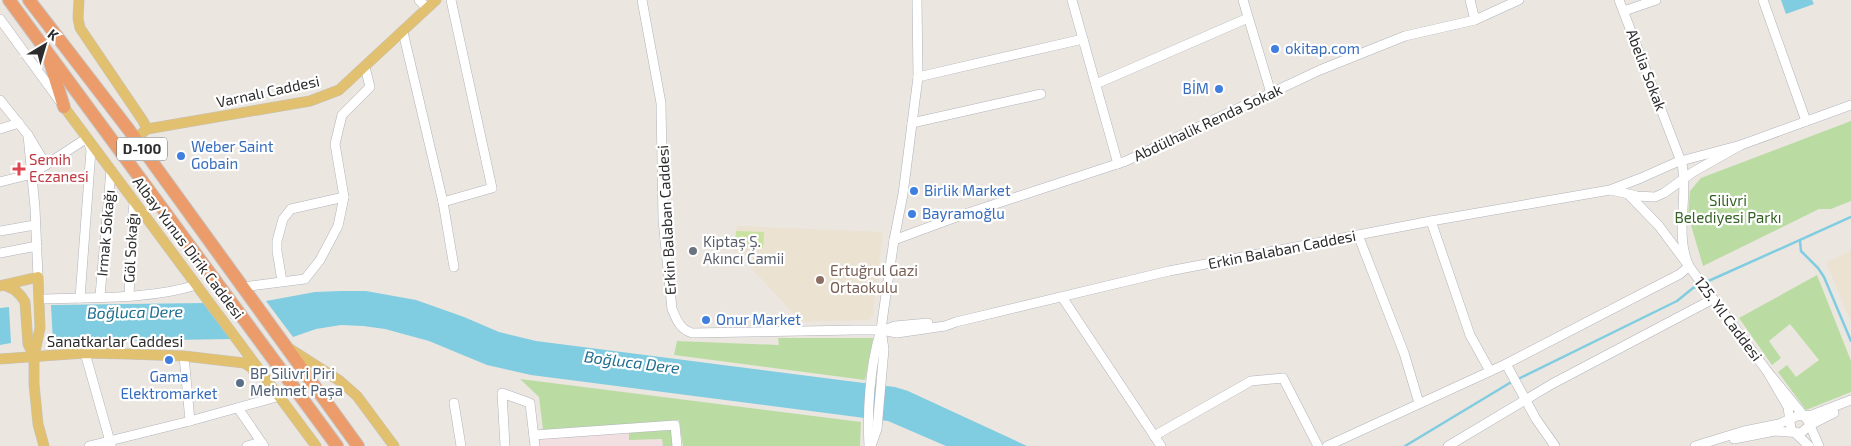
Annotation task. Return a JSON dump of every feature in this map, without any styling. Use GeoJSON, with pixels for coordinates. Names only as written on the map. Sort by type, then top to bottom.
{"type":"FeatureCollection","features":[{"type":"Feature","properties":{"kind":"highway","name":"D-100"},"geometry":{"type":"LineString","coordinates":[[9,0],[337,446]]}},
{"type":"Feature","properties":{"kind":"highway","name":"D-100"},"geometry":{"type":"LineString","coordinates":[[30,0],[135,139],[358,446]]}},
{"type":"Feature","properties":{"kind":"highway"},"geometry":{"type":"LineString","coordinates":[[46,50],[64,106]]}},
{"type":"Feature","properties":{"kind":"main road"},"geometry":{"type":"LineString","coordinates":[[79,0],[78,18],[80,28],[143,120],[147,129],[135,139]]}},
{"type":"Feature","properties":{"kind":"main road","name":"Varnalı Caddesi"},"geometry":{"type":"LineString","coordinates":[[147,129],[310,101],[339,90],[436,0]]}},
{"type":"Feature","properties":{"kind":"main road","name":"Albay Yunus Dirik Caddesi"},"geometry":{"type":"LineString","coordinates":[[64,106],[316,446]]}},
{"type":"Feature","properties":{"kind":"main road"},"geometry":{"type":"LineString","coordinates":[[2,285],[38,277],[40,328],[38,346],[34,356],[35,394],[38,424],[44,446]]}},
{"type":"Feature","properties":{"kind":"main road"},"geometry":{"type":"LineString","coordinates":[[2,285],[21,296],[25,302],[28,344],[34,356]]}},
{"type":"Feature","properties":{"kind":"main road"},"geometry":{"type":"LineString","coordinates":[[285,344],[340,381],[357,396],[394,446]]}},
{"type":"Feature","properties":{"kind":"main road"},"geometry":{"type":"LineString","coordinates":[[230,360],[244,354],[242,345]]}},
{"type":"Feature","properties":{"kind":"main road","name":"Sanatkarlar Caddesi"},"geometry":{"type":"LineString","coordinates":[[0,359],[85,353],[184,356],[230,360],[248,364],[262,384],[280,396]]}},
{"type":"Feature","properties":{"kind":"street"},"geometry":{"type":"LineString","coordinates":[[419,0],[427,8]]}},
{"type":"Feature","properties":{"kind":"street"},"geometry":{"type":"LineString","coordinates":[[443,202],[492,188],[451,0]]}},
{"type":"Feature","properties":{"kind":"street","name":"Erkin Balaban Caddesi"},"geometry":{"type":"LineString","coordinates":[[642,0],[661,103],[664,220],[672,309],[677,322],[685,330],[692,332],[881,330],[895,326],[956,322],[1169,271],[1431,221],[1610,190],[1620,190],[1628,194],[1655,197],[1684,183],[1704,165],[1741,145]]}},
{"type":"Feature","properties":{"kind":"street"},"geometry":{"type":"LineString","coordinates":[[870,446],[877,375],[884,349],[881,330],[894,240],[903,194],[918,77],[917,0]]}},
{"type":"Feature","properties":{"kind":"street"},"geometry":{"type":"LineString","coordinates":[[1072,0],[1118,164]]}},
{"type":"Feature","properties":{"kind":"street"},"geometry":{"type":"LineString","coordinates":[[1243,0],[1271,93]]}},
{"type":"Feature","properties":{"kind":"street"},"geometry":{"type":"LineString","coordinates":[[1470,0],[1475,20]]}},
{"type":"Feature","properties":{"kind":"street","name":"Abdülhalik Renda Sokak"},"geometry":{"type":"LineString","coordinates":[[894,240],[959,216],[1118,164],[1320,70],[1405,36],[1475,20],[1520,0]]}},
{"type":"Feature","properties":{"kind":"street","name":"Abelia Sokak"},"geometry":{"type":"LineString","coordinates":[[1619,0],[1681,161],[1684,183],[1681,223],[1684,257],[1689,266]]}},
{"type":"Feature","properties":{"kind":"street"},"geometry":{"type":"LineString","coordinates":[[1624,11],[1656,0]]}},
{"type":"Feature","properties":{"kind":"street"},"geometry":{"type":"LineString","coordinates":[[1763,0],[1806,121]]}},
{"type":"Feature","properties":{"kind":"street"},"geometry":{"type":"LineString","coordinates":[[1096,84],[1248,18]]}},
{"type":"Feature","properties":{"kind":"street","name":"Albay Yunus Dirik Caddesi"},"geometry":{"type":"LineString","coordinates":[[0,19],[64,106]]}},
{"type":"Feature","properties":{"kind":"street"},"geometry":{"type":"LineString","coordinates":[[403,32],[443,202],[454,268]]}},
{"type":"Feature","properties":{"kind":"street"},"geometry":{"type":"LineString","coordinates":[[918,77],[1083,40]]}},
{"type":"Feature","properties":{"kind":"street"},"geometry":{"type":"LineString","coordinates":[[243,287],[305,279],[320,260],[338,226],[344,197],[335,144],[342,116],[370,87],[365,67]]}},
{"type":"Feature","properties":{"kind":"street"},"geometry":{"type":"LineString","coordinates":[[912,123],[1041,94]]}},
{"type":"Feature","properties":{"kind":"street"},"geometry":{"type":"LineString","coordinates":[[0,100],[28,135],[46,165]]}},
{"type":"Feature","properties":{"kind":"street","name":"Erkin Balaban Caddesi"},"geometry":{"type":"LineString","coordinates":[[1610,190],[1681,161],[1741,145],[1851,105]]}},
{"type":"Feature","properties":{"kind":"street"},"geometry":{"type":"LineString","coordinates":[[0,129],[19,123]]}},
{"type":"Feature","properties":{"kind":"street"},"geometry":{"type":"LineString","coordinates":[[28,135],[38,277]]}},
{"type":"Feature","properties":{"kind":"street"},"geometry":{"type":"LineString","coordinates":[[0,182],[32,174],[87,138],[91,150],[80,298]]}},
{"type":"Feature","properties":{"kind":"street"},"geometry":{"type":"LineString","coordinates":[[1668,166],[1674,162],[1675,157],[1672,140]]}},
{"type":"Feature","properties":{"kind":"street","name":"Irmak Sokağı"},"geometry":{"type":"LineString","coordinates":[[100,296],[111,170]]}},
{"type":"Feature","properties":{"kind":"street"},"geometry":{"type":"LineString","coordinates":[[1652,174],[1644,182],[1643,196],[1659,226]]}},
{"type":"Feature","properties":{"kind":"street"},"geometry":{"type":"LineString","coordinates":[[1628,194],[1659,226]]}},
{"type":"Feature","properties":{"kind":"street"},"geometry":{"type":"LineString","coordinates":[[282,281],[277,242],[283,219],[291,209],[344,197]]}},
{"type":"Feature","properties":{"kind":"street","name":"Göl Sokağı"},"geometry":{"type":"LineString","coordinates":[[129,295],[134,200]]}},
{"type":"Feature","properties":{"kind":"street"},"geometry":{"type":"LineString","coordinates":[[1431,221],[1470,335],[1490,371]]}},
{"type":"Feature","properties":{"kind":"street"},"geometry":{"type":"LineString","coordinates":[[0,231],[35,225]]}},
{"type":"Feature","properties":{"kind":"street","name":"125. Yıl Caddesi"},"geometry":{"type":"LineString","coordinates":[[1659,226],[1767,371],[1803,414],[1819,446]]}},
{"type":"Feature","properties":{"kind":"street"},"geometry":{"type":"LineString","coordinates":[[1358,235],[1404,353],[1419,403]]}},
{"type":"Feature","properties":{"kind":"street"},"geometry":{"type":"LineString","coordinates":[[0,253],[36,246]]}},
{"type":"Feature","properties":{"kind":"street"},"geometry":{"type":"LineString","coordinates":[[1328,446],[1506,364],[1680,274],[1689,266]]}},
{"type":"Feature","properties":{"kind":"street"},"geometry":{"type":"LineString","coordinates":[[39,299],[129,295],[179,290],[196,285]]}},
{"type":"Feature","properties":{"kind":"street"},"geometry":{"type":"LineString","coordinates":[[1062,297],[1161,446]]}},
{"type":"Feature","properties":{"kind":"street"},"geometry":{"type":"LineString","coordinates":[[1448,446],[1526,398],[1713,299]]}},
{"type":"Feature","properties":{"kind":"street"},"geometry":{"type":"LineString","coordinates":[[85,353],[110,443]]}},
{"type":"Feature","properties":{"kind":"street"},"geometry":{"type":"LineString","coordinates":[[184,356],[190,421]]}},
{"type":"Feature","properties":{"kind":"street"},"geometry":{"type":"LineString","coordinates":[[1506,364],[1536,419],[1555,446]]}},
{"type":"Feature","properties":{"kind":"street","name":"125. Yıl Caddesi"},"geometry":{"type":"LineString","coordinates":[[1767,371],[1788,407],[1791,429],[1809,446]]}},
{"type":"Feature","properties":{"kind":"street"},"geometry":{"type":"LineString","coordinates":[[1154,436],[1251,381],[1283,378],[1318,446]]}},
{"type":"Feature","properties":{"kind":"street"},"geometry":{"type":"LineString","coordinates":[[504,446],[502,393],[530,403],[536,446]]}},
{"type":"Feature","properties":{"kind":"street"},"geometry":{"type":"LineString","coordinates":[[88,446],[110,443],[280,396]]}},
{"type":"Feature","properties":{"kind":"street"},"geometry":{"type":"LineString","coordinates":[[1696,446],[1744,431],[1779,424],[1803,414],[1812,415],[1851,400]]}},
{"type":"Feature","properties":{"kind":"street"},"geometry":{"type":"LineString","coordinates":[[454,403],[460,446]]}},
{"type":"Feature","properties":{"kind":"street"},"geometry":{"type":"LineString","coordinates":[[1702,446],[1775,431],[1801,433],[1810,425],[1851,406]]}},
{"type":"Feature","properties":{"kind":"street"},"geometry":{"type":"LineString","coordinates":[[238,408],[262,444],[247,446]]}},
{"type":"Feature","properties":{"kind":"street"},"geometry":{"type":"LineString","coordinates":[[534,435],[675,425],[677,446]]}},
{"type":"Feature","properties":{"kind":"shaded area","name":"Ertuğrul Gazi Ortaokulu"},"geometry":{"type":"Polygon","coordinates":[[[737,226],[883,232],[873,315],[868,320],[804,322],[798,318],[734,250],[737,226]]]}},
{"type":"Feature","properties":{"kind":"shaded area"},"geometry":{"type":"Polygon","coordinates":[[[1851,251],[1851,322],[1826,262],[1851,251]]]}},
{"type":"Feature","properties":{"kind":"shaded area"},"geometry":{"type":"Polygon","coordinates":[[[673,430],[674,446],[540,446],[539,439],[673,430]]]}},
{"type":"Feature","properties":{"kind":"green space","name":"Silivri Belediyesi Parkı"},"geometry":{"type":"Polygon","coordinates":[[[1851,121],[1851,201],[1831,209],[1819,209],[1703,266],[1688,215],[1690,191],[1701,178],[1851,121]]]}},
{"type":"Feature","properties":{"kind":"green space"},"geometry":{"type":"Polygon","coordinates":[[[736,231],[764,232],[763,248],[735,246],[736,231]]]}},
{"type":"Feature","properties":{"kind":"green space"},"geometry":{"type":"Polygon","coordinates":[[[1817,275],[1851,361],[1851,392],[1806,410],[1778,372],[1787,365],[1796,377],[1819,360],[1790,324],[1769,341],[1781,358],[1772,365],[1739,318],[1817,275]]]}},
{"type":"Feature","properties":{"kind":"green space"},"geometry":{"type":"Polygon","coordinates":[[[778,338],[873,338],[865,380],[674,355],[677,341],[779,345],[778,338]]]}},
{"type":"Feature","properties":{"kind":"green space"},"geometry":{"type":"Polygon","coordinates":[[[520,379],[861,422],[860,446],[683,446],[679,420],[543,430],[539,397],[520,379]]]}},
{"type":"Feature","properties":{"kind":"green space"},"geometry":{"type":"Polygon","coordinates":[[[672,430],[674,446],[663,446],[662,439],[629,440],[629,433],[672,430]]]}},
{"type":"Feature","properties":{"kind":"water"},"geometry":{"type":"Polygon","coordinates":[[[1781,0],[1812,0],[1814,4],[1786,14],[1781,0]]]}},
{"type":"Feature","properties":{"kind":"water","name":"Boğluca Dere"},"geometry":{"type":"Polygon","coordinates":[[[366,291],[416,300],[499,332],[536,341],[895,387],[908,391],[1027,446],[946,446],[888,421],[531,375],[487,365],[429,341],[385,329],[341,325],[316,329],[293,337],[266,301],[315,292],[366,291]]]}},
{"type":"Feature","properties":{"kind":"water","name":"Boğluca Dere"},"geometry":{"type":"Polygon","coordinates":[[[204,303],[232,339],[53,342],[51,305],[204,303]]]}},
{"type":"Feature","properties":{"kind":"water"},"geometry":{"type":"Polygon","coordinates":[[[9,307],[11,343],[0,345],[0,308],[9,307]]]}},
{"type":"Feature","properties":{"kind":"waterway"},"geometry":{"type":"LineString","coordinates":[[1704,283],[1851,217]]}},
{"type":"Feature","properties":{"kind":"waterway"},"geometry":{"type":"LineString","coordinates":[[1800,241],[1801,251],[1824,277],[1851,341]]}},
{"type":"Feature","properties":{"kind":"waterway"},"geometry":{"type":"LineString","coordinates":[[1518,379],[1677,301],[1693,288],[1699,286]]}},
{"type":"Feature","properties":{"kind":"waterway"},"geometry":{"type":"LineString","coordinates":[[1405,446],[1513,381]]}},
{"type":"Feature","properties":{"kind":"place","name":"okitap.com"},"geometry":{"type":"Point","coordinates":[1275,49]}},
{"type":"Feature","properties":{"kind":"place","name":"BİM"},"geometry":{"type":"Point","coordinates":[1219,89]}},
{"type":"Feature","properties":{"kind":"place","name":"Weber Saint Gobain"},"geometry":{"type":"Point","coordinates":[181,156]}},
{"type":"Feature","properties":{"kind":"place","name":"Semih Eczanesi"},"geometry":{"type":"Point","coordinates":[19,169]}},
{"type":"Feature","properties":{"kind":"place","name":"Birlik Market"},"geometry":{"type":"Point","coordinates":[914,191]}},
{"type":"Feature","properties":{"kind":"place","name":"Bayramoğlu"},"geometry":{"type":"Point","coordinates":[912,214]}},
{"type":"Feature","properties":{"kind":"place","name":"Kiptaş Ş. Akıncı Camii"},"geometry":{"type":"Point","coordinates":[693,251]}},
{"type":"Feature","properties":{"kind":"place","name":"Ertuğrul Gazi Ortaokulu"},"geometry":{"type":"Point","coordinates":[820,280]}},
{"type":"Feature","properties":{"kind":"place","name":"Onur Market"},"geometry":{"type":"Point","coordinates":[706,320]}},
{"type":"Feature","properties":{"kind":"place","name":"Gama Elektromarket"},"geometry":{"type":"Point","coordinates":[169,360]}},
{"type":"Feature","properties":{"kind":"place","name":"BP Silivri Piri Mehmet Paşa"},"geometry":{"type":"Point","coordinates":[240,383]}}]}
